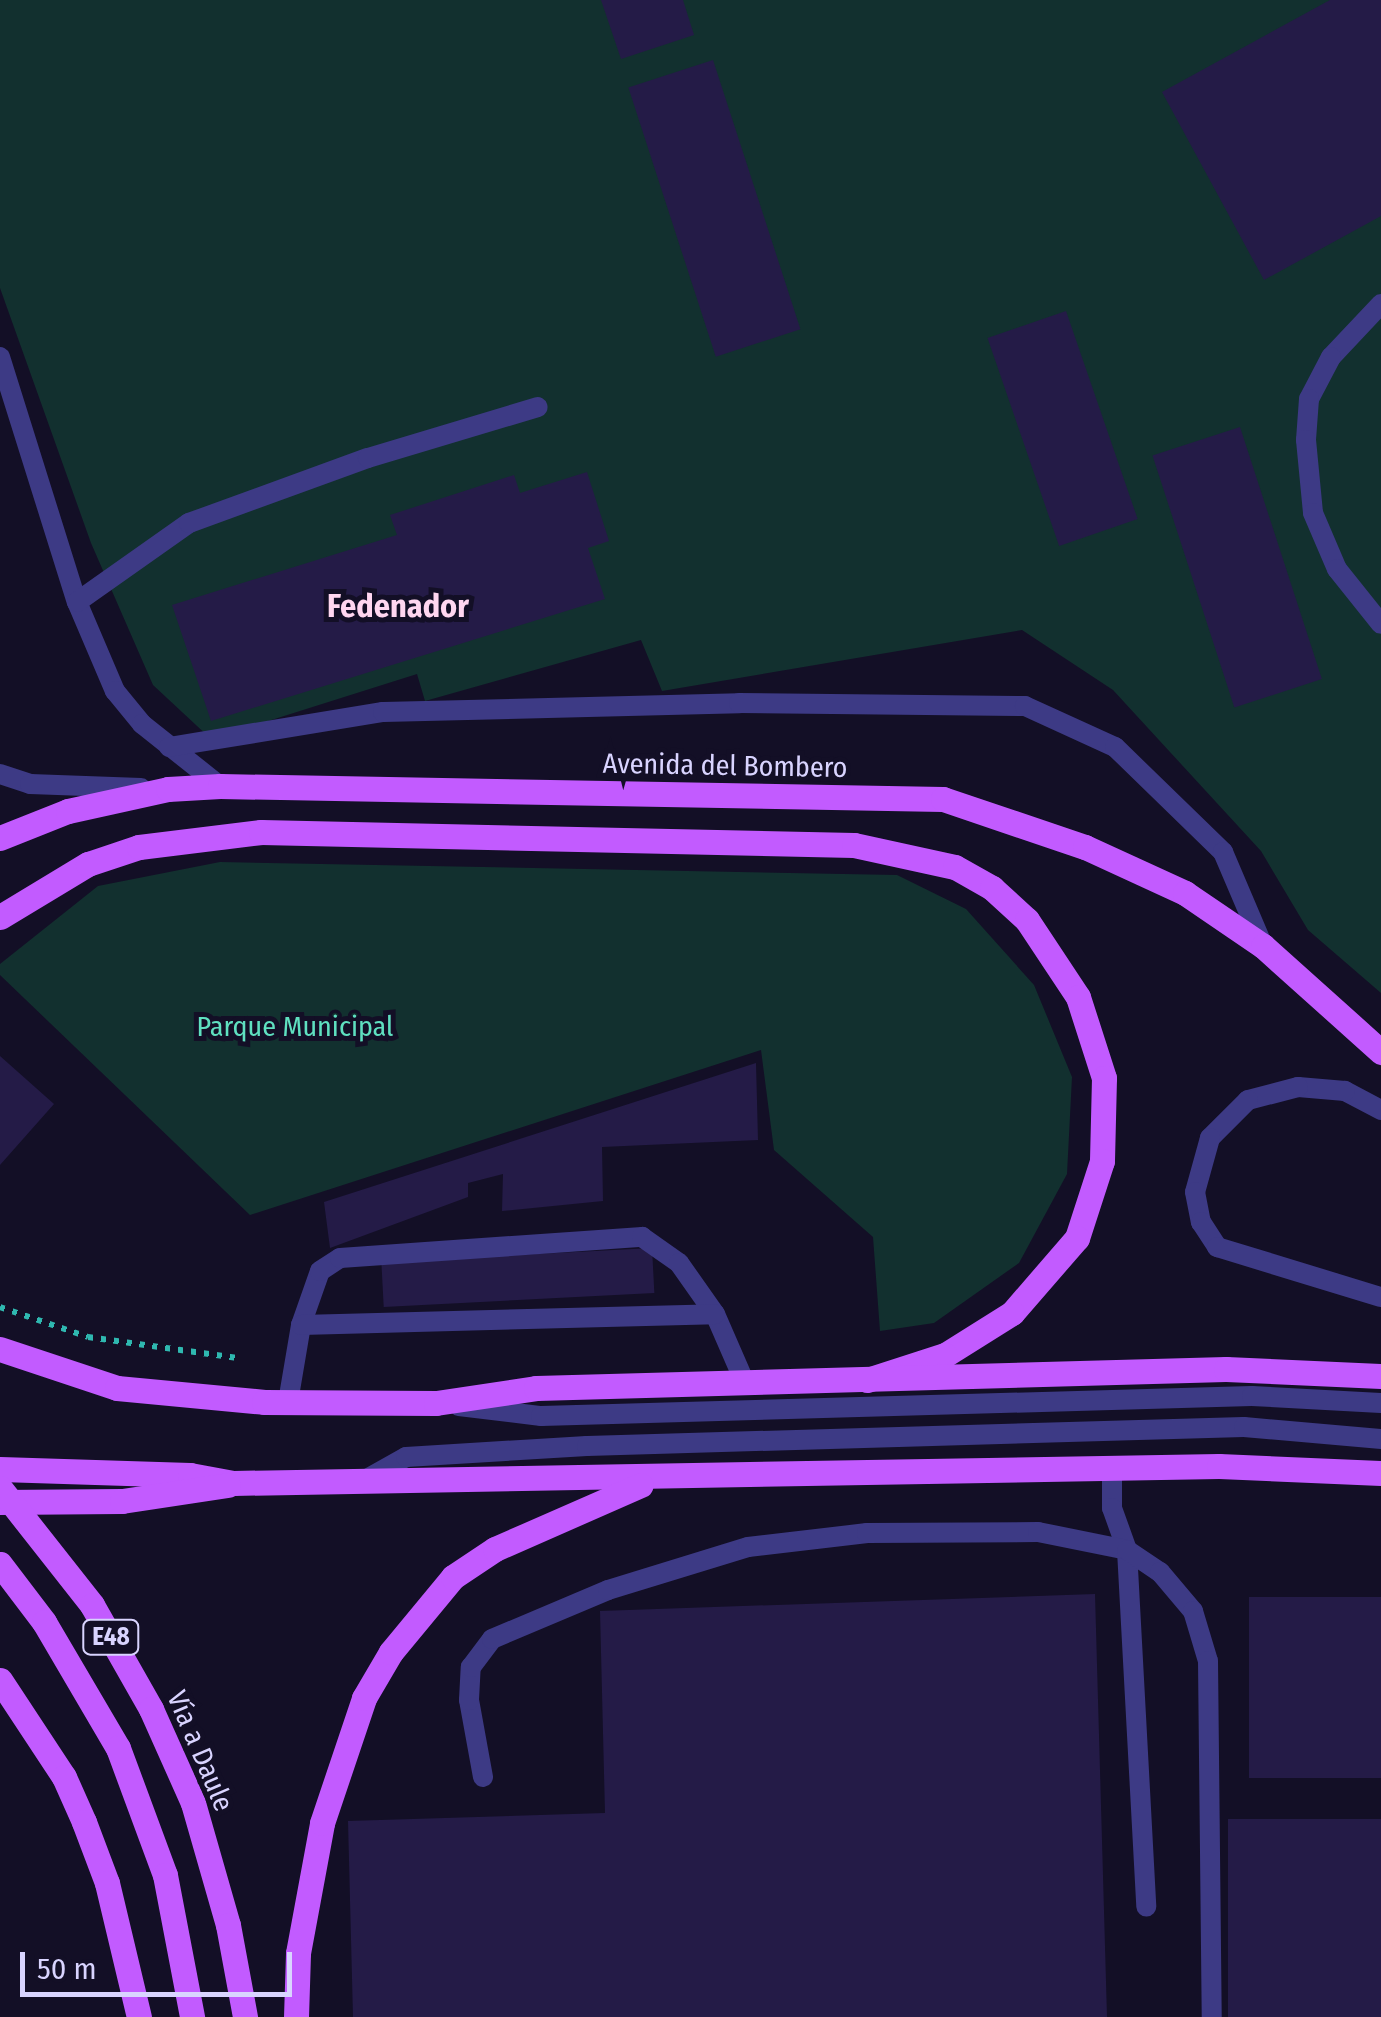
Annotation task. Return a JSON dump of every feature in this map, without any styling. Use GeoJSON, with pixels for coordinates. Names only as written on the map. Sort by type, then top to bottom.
{"type":"FeatureCollection","features":[{"type":"Feature","properties":{"kind":"main road","name":"Avenida del Bombero"},"geometry":{"type":"LineString","coordinates":[[0,838],[68,811],[168,789],[220,786],[943,799],[1085,848],[1184,893],[1262,946],[1381,1052]]}},
{"type":"Feature","properties":{"kind":"main road"},"geometry":{"type":"LineString","coordinates":[[0,917],[88,864],[139,847],[261,832],[854,845],[954,867],[992,888],[1027,920],[1078,997],[1104,1078],[1102,1161],[1076,1238],[1012,1313],[945,1355],[867,1380]]}},
{"type":"Feature","properties":{"kind":"main road"},"geometry":{"type":"LineString","coordinates":[[0,1349],[55,1372],[181,1399],[288,1402],[436,1403],[536,1388],[1226,1369],[1381,1376]]}},
{"type":"Feature","properties":{"kind":"main road"},"geometry":{"type":"LineString","coordinates":[[0,1502],[122,1501],[232,1483],[365,1480],[1112,1468],[1377,1477]]}},
{"type":"Feature","properties":{"kind":"main road"},"geometry":{"type":"LineString","coordinates":[[0,1469],[190,1475],[232,1483]]}},
{"type":"Feature","properties":{"kind":"main road"},"geometry":{"type":"LineString","coordinates":[[296,2017],[298,1953],[322,1823],[364,1698],[391,1652],[454,1578],[495,1549],[596,1500],[661,1478]]}},
{"type":"Feature","properties":{"kind":"main road","name":"Vía a Daule"},"geometry":{"type":"LineString","coordinates":[[0,1488],[108,1632],[194,1803],[245,2017]]}},
{"type":"Feature","properties":{"kind":"main road","name":"E48"},"geometry":{"type":"LineString","coordinates":[[0,1564],[78,1678],[118,1748],[146,1818],[179,1931],[192,2017]]}},
{"type":"Feature","properties":{"kind":"main road"},"geometry":{"type":"LineString","coordinates":[[0,1680],[64,1776],[84,1822],[107,1884],[140,2017]]}},
{"type":"Feature","properties":{"kind":"lane"},"geometry":{"type":"LineString","coordinates":[[1381,304],[1331,357],[1308,399],[1306,440],[1313,514],[1337,569],[1381,624]]}},
{"type":"Feature","properties":{"kind":"lane"},"geometry":{"type":"LineString","coordinates":[[0,357],[77,602],[115,691],[169,748],[220,786]]}},
{"type":"Feature","properties":{"kind":"lane"},"geometry":{"type":"LineString","coordinates":[[77,602],[189,523],[368,458],[538,407]]}},
{"type":"Feature","properties":{"kind":"lane"},"geometry":{"type":"LineString","coordinates":[[169,748],[382,712],[740,703],[1025,706],[1115,747],[1224,852],[1262,946]]}},
{"type":"Feature","properties":{"kind":"lane"},"geometry":{"type":"LineString","coordinates":[[0,774],[30,784],[168,789]]}},
{"type":"Feature","properties":{"kind":"lane"},"geometry":{"type":"LineString","coordinates":[[1381,1110],[1345,1091],[1298,1087],[1248,1100],[1210,1138],[1195,1192],[1201,1222],[1217,1247],[1381,1298]]}},
{"type":"Feature","properties":{"kind":"lane"},"geometry":{"type":"LineString","coordinates":[[288,1402],[301,1326],[320,1271],[340,1258],[642,1236],[679,1263],[715,1314],[745,1383]]}},
{"type":"Feature","properties":{"kind":"lane"},"geometry":{"type":"LineString","coordinates":[[301,1326],[715,1314]]}},
{"type":"Feature","properties":{"kind":"lane"},"geometry":{"type":"LineString","coordinates":[[436,1403],[541,1416],[1252,1396],[1381,1403]]}},
{"type":"Feature","properties":{"kind":"lane"},"geometry":{"type":"LineString","coordinates":[[365,1480],[406,1457],[586,1446],[1244,1427],[1381,1438]]}},
{"type":"Feature","properties":{"kind":"lane"},"geometry":{"type":"LineString","coordinates":[[1112,1468],[1112,1508],[1127,1550],[1146,1906]]}},
{"type":"Feature","properties":{"kind":"lane"},"geometry":{"type":"LineString","coordinates":[[483,1777],[469,1700],[472,1667],[492,1639],[608,1590],[748,1547],[866,1533],[1038,1532],[1127,1550],[1160,1572],[1192,1611],[1208,1661],[1212,2017]]}},
{"type":"Feature","properties":{"kind":"path"},"geometry":{"type":"LineString","coordinates":[[0,1307],[88,1337],[238,1358]]}},
{"type":"Feature","properties":{"kind":"green space"},"geometry":{"type":"Polygon","coordinates":[[[0,0],[1381,0],[1381,993],[1308,930],[1261,851],[1113,690],[1022,630],[662,691],[641,640],[425,701],[417,674],[211,739],[153,685],[91,543],[0,288],[0,0]]]}},
{"type":"Feature","properties":{"kind":"green space","name":"Parque Municipal"},"geometry":{"type":"Polygon","coordinates":[[[220,862],[897,875],[966,909],[1034,985],[1072,1077],[1067,1174],[1019,1263],[934,1323],[880,1331],[873,1237],[774,1150],[761,1050],[250,1215],[0,975],[0,964],[98,886],[220,862]]]}},
{"type":"Feature","properties":{"kind":"building"},"geometry":{"type":"Polygon","coordinates":[[[601,0],[683,0],[694,35],[621,59],[601,0]]]}},
{"type":"Feature","properties":{"kind":"building"},"geometry":{"type":"Polygon","coordinates":[[[1330,0],[1381,0],[1381,216],[1264,280],[1162,92],[1330,0]]]}},
{"type":"Feature","properties":{"kind":"building"},"geometry":{"type":"Polygon","coordinates":[[[713,60],[800,329],[716,357],[628,88],[713,60]]]}},
{"type":"Feature","properties":{"kind":"building"},"geometry":{"type":"Polygon","coordinates":[[[1066,311],[1138,519],[1059,546],[988,338],[1066,311]]]}},
{"type":"Feature","properties":{"kind":"building"},"geometry":{"type":"Polygon","coordinates":[[[1240,427],[1322,679],[1234,707],[1153,455],[1240,427]]]}},
{"type":"Feature","properties":{"kind":"building"},"geometry":{"type":"Polygon","coordinates":[[[587,472],[609,541],[588,548],[605,599],[211,721],[172,605],[397,535],[390,515],[514,475],[520,493],[587,472]]]}},
{"type":"Feature","properties":{"kind":"building"},"geometry":{"type":"Polygon","coordinates":[[[0,1056],[54,1104],[0,1165],[0,1056]]]}},
{"type":"Feature","properties":{"kind":"building"},"geometry":{"type":"Polygon","coordinates":[[[756,1063],[758,1140],[602,1147],[603,1201],[502,1211],[503,1174],[468,1183],[468,1197],[330,1248],[324,1202],[756,1063]]]}},
{"type":"Feature","properties":{"kind":"building"},"geometry":{"type":"Polygon","coordinates":[[[652,1248],[654,1293],[384,1307],[381,1262],[652,1248]]]}},
{"type":"Feature","properties":{"kind":"building"},"geometry":{"type":"Polygon","coordinates":[[[1095,1594],[1107,2017],[353,2017],[348,1821],[605,1813],[600,1611],[1095,1594]]]}},
{"type":"Feature","properties":{"kind":"building"},"geometry":{"type":"Polygon","coordinates":[[[1249,1597],[1381,1597],[1381,1778],[1249,1778],[1249,1597]]]}},
{"type":"Feature","properties":{"kind":"building"},"geometry":{"type":"Polygon","coordinates":[[[1228,1819],[1381,1819],[1381,2017],[1228,2017],[1228,1819]]]}},
{"type":"Feature","properties":{"kind":"district","name":"Fedenador"},"geometry":{"type":"Point","coordinates":[398,606]}}]}
